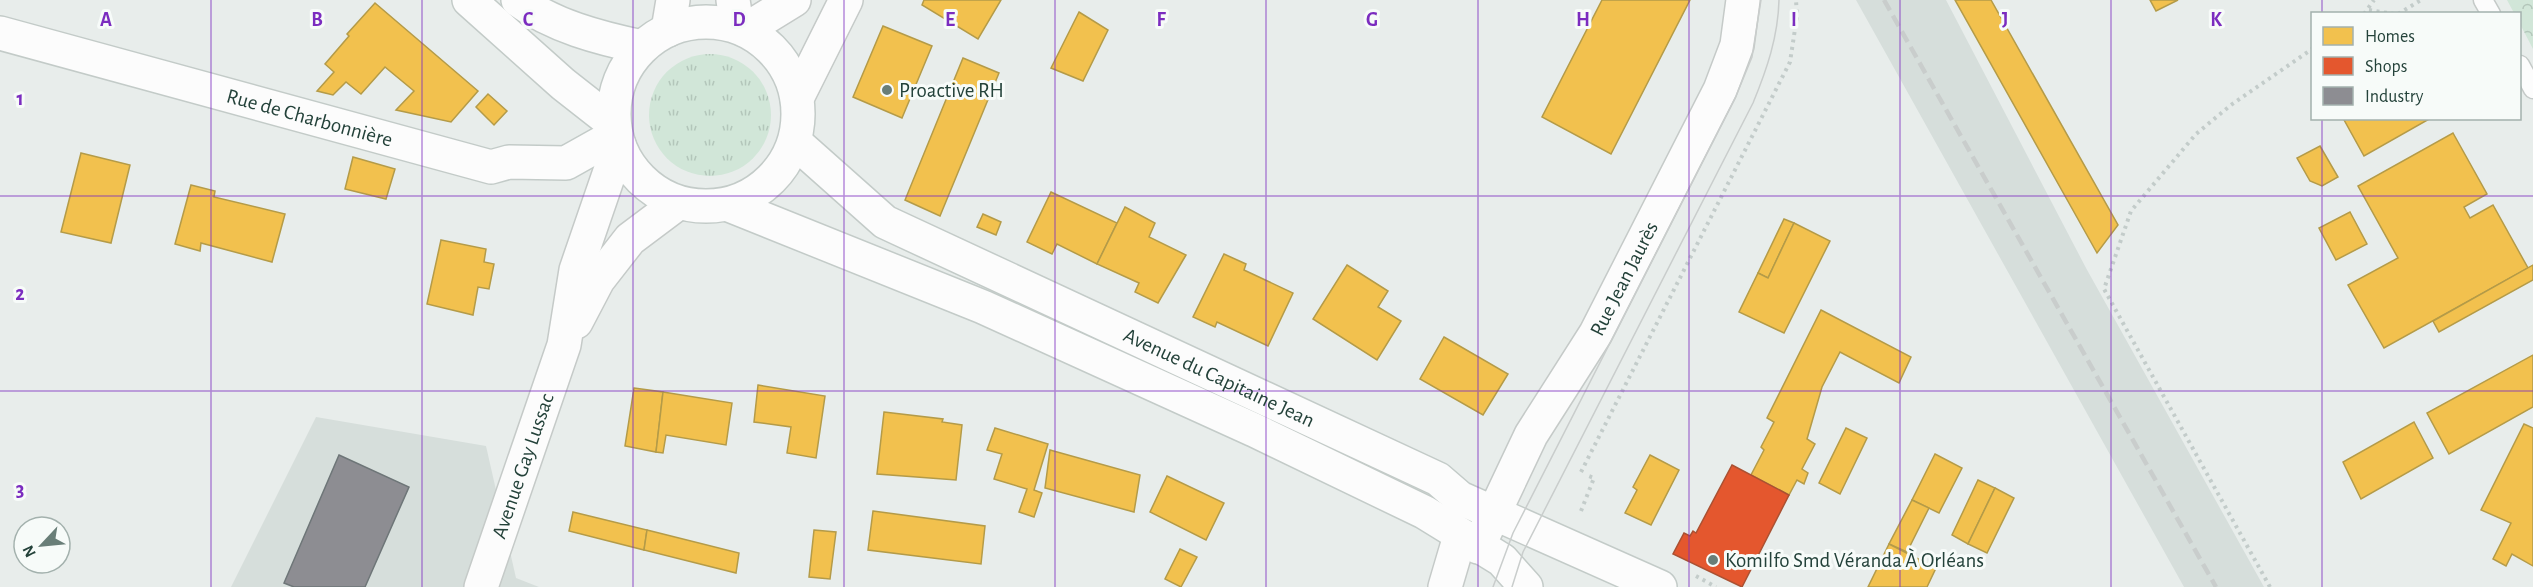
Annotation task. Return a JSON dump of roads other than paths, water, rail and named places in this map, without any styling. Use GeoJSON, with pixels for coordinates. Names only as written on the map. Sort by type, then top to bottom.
{"type":"FeatureCollection","features":[{"type":"Feature","properties":{"kind":"main road"},"geometry":{"type":"LineString","coordinates":[[469,0],[616,135]]}},
{"type":"Feature","properties":{"kind":"main road"},"geometry":{"type":"LineString","coordinates":[[518,0],[536,13],[579,30],[739,19],[794,0]]}},
{"type":"Feature","properties":{"kind":"main road"},"geometry":{"type":"LineString","coordinates":[[797,98],[846,0]]}},
{"type":"Feature","properties":{"kind":"main road","name":"Rue Jean Jaurès"},"geometry":{"type":"LineString","coordinates":[[1445,587],[1506,551],[1531,435],[1596,333],[1720,90],[1737,45],[1743,0]]}},
{"type":"Feature","properties":{"kind":"main road"},"geometry":{"type":"LineString","coordinates":[[661,26],[628,63],[619,82],[614,103],[616,135],[632,170],[652,190],[678,202],[703,207],[729,204],[757,192],[781,170],[795,142],[799,120],[797,98],[787,70],[769,46],[739,19]]}},
{"type":"Feature","properties":{"kind":"main road","name":"Rue de Charbonnière"},"geometry":{"type":"LineString","coordinates":[[0,33],[490,167],[509,162],[566,163],[616,135]]}},
{"type":"Feature","properties":{"kind":"main road","name":"Avenue Gay Lussac"},"geometry":{"type":"LineString","coordinates":[[564,345],[576,270],[616,135]]}},
{"type":"Feature","properties":{"kind":"main road","name":"Avenue du Capitaine Jean"},"geometry":{"type":"LineString","coordinates":[[795,142],[885,222],[1438,479],[1460,498],[1506,551],[1660,587]]}},
{"type":"Feature","properties":{"kind":"main road","name":"Avenue Gay Lussac"},"geometry":{"type":"LineString","coordinates":[[481,587],[564,345],[598,280],[630,239],[678,202]]}},
{"type":"Feature","properties":{"kind":"main road","name":"Avenue du Capitaine Jean"},"geometry":{"type":"LineString","coordinates":[[729,204],[983,307],[1254,430],[1506,551],[1610,587]]}},
{"type":"Feature","properties":{"kind":"lane"},"geometry":{"type":"LineString","coordinates":[[2521,67],[2533,89]]}},
{"type":"Feature","properties":{"kind":"tram line"},"geometry":{"type":"LineString","coordinates":[[1493,587],[1513,533],[1736,96],[1752,57],[1761,0]]}},
{"type":"Feature","properties":{"kind":"tram line"},"geometry":{"type":"LineString","coordinates":[[1512,587],[1523,552],[1753,103],[1771,53],[1779,0]]}},
{"type":"Feature","properties":{"kind":"railway"},"geometry":{"type":"LineString","coordinates":[[1884,0],[2216,587]]}},
{"type":"Feature","properties":{"kind":"place","name":"Proactive RH"},"geometry":{"type":"Point","coordinates":[887,90]}},
{"type":"Feature","properties":{"kind":"place","name":"Komilfo Smd Véranda À Orléans"},"geometry":{"type":"Point","coordinates":[1713,560]}}]}
